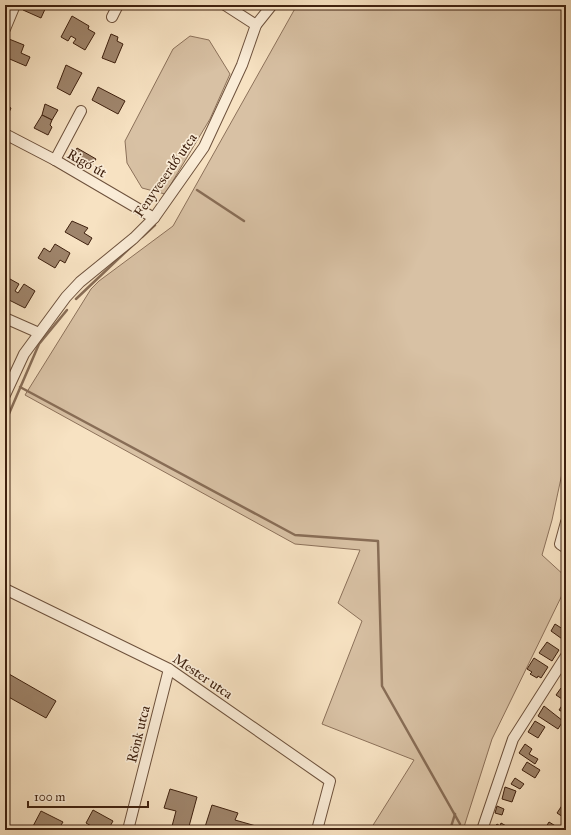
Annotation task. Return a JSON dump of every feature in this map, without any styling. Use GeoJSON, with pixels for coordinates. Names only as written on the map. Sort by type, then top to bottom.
{"type":"FeatureCollection","features":[{"type":"Feature","properties":{"kind":"street"},"geometry":{"type":"LineString","coordinates":[[5,29],[16,5]]}},
{"type":"Feature","properties":{"kind":"street"},"geometry":{"type":"LineString","coordinates":[[112,17],[118,5]]}},
{"type":"Feature","properties":{"kind":"street"},"geometry":{"type":"LineString","coordinates":[[225,5],[256,25]]}},
{"type":"Feature","properties":{"kind":"street","name":"Fenyveserdő utca"},"geometry":{"type":"LineString","coordinates":[[5,395],[24,354],[66,297],[80,282],[134,238],[154,218],[204,147],[242,65],[256,25],[272,5]]}},
{"type":"Feature","properties":{"kind":"street"},"geometry":{"type":"LineString","coordinates":[[54,160],[81,111]]}},
{"type":"Feature","properties":{"kind":"street","name":"Rigó út"},"geometry":{"type":"LineString","coordinates":[[5,134],[54,160],[154,218]]}},
{"type":"Feature","properties":{"kind":"street"},"geometry":{"type":"LineString","coordinates":[[5,318],[39,333]]}},
{"type":"Feature","properties":{"kind":"street"},"geometry":{"type":"LineString","coordinates":[[563,546],[566,522]]}},
{"type":"Feature","properties":{"kind":"street","name":"Mester utca"},"geometry":{"type":"LineString","coordinates":[[5,589],[169,669],[330,781],[317,830]]}},
{"type":"Feature","properties":{"kind":"street"},"geometry":{"type":"LineString","coordinates":[[482,830],[513,739],[566,656]]}},
{"type":"Feature","properties":{"kind":"street","name":"Rönk utca"},"geometry":{"type":"LineString","coordinates":[[128,830],[169,669]]}},
{"type":"Feature","properties":{"kind":"shaded area"},"geometry":{"type":"Polygon","coordinates":[[[297,5],[566,5],[566,455],[552,520],[542,555],[566,577],[566,587],[492,739],[463,830],[370,830],[414,760],[322,724],[362,621],[338,603],[360,550],[295,544],[25,395],[91,289],[99,281],[173,226],[297,5]]]}},
{"type":"Feature","properties":{"kind":"shaded area"},"geometry":{"type":"Polygon","coordinates":[[[190,36],[209,40],[230,74],[210,119],[165,194],[142,188],[127,163],[125,141],[173,49],[190,36]]]}},
{"type":"Feature","properties":{"kind":"building"},"geometry":{"type":"Polygon","coordinates":[[[26,5],[42,5],[46,7],[41,18],[23,10],[26,5]]]}},
{"type":"Feature","properties":{"kind":"building"},"geometry":{"type":"Polygon","coordinates":[[[72,16],[89,26],[88,29],[95,33],[85,50],[73,43],[76,39],[71,36],[68,41],[61,37],[72,16]]]}},
{"type":"Feature","properties":{"kind":"building"},"geometry":{"type":"Polygon","coordinates":[[[111,34],[118,37],[117,41],[123,44],[115,63],[102,58],[111,34]]]}},
{"type":"Feature","properties":{"kind":"building"},"geometry":{"type":"Polygon","coordinates":[[[9,39],[24,45],[21,53],[30,57],[26,66],[5,57],[5,48],[9,39]]]}},
{"type":"Feature","properties":{"kind":"building"},"geometry":{"type":"Polygon","coordinates":[[[66,65],[82,73],[70,95],[57,88],[66,65]]]}},
{"type":"Feature","properties":{"kind":"building"},"geometry":{"type":"Polygon","coordinates":[[[98,87],[125,101],[118,114],[92,100],[98,87]]]}},
{"type":"Feature","properties":{"kind":"building"},"geometry":{"type":"Polygon","coordinates":[[[45,104],[58,110],[52,120],[42,115],[45,104]]]}},
{"type":"Feature","properties":{"kind":"building"},"geometry":{"type":"Polygon","coordinates":[[[5,105],[11,108],[7,117],[5,116],[5,105]]]}},
{"type":"Feature","properties":{"kind":"building"},"geometry":{"type":"Polygon","coordinates":[[[42,115],[52,120],[50,125],[52,127],[48,135],[34,128],[42,115]]]}},
{"type":"Feature","properties":{"kind":"building"},"geometry":{"type":"Polygon","coordinates":[[[77,148],[96,159],[91,167],[73,156],[77,148]]]}},
{"type":"Feature","properties":{"kind":"building"},"geometry":{"type":"Polygon","coordinates":[[[72,221],[88,228],[84,233],[92,238],[88,245],[65,232],[72,221]]]}},
{"type":"Feature","properties":{"kind":"building"},"geometry":{"type":"Polygon","coordinates":[[[55,244],[70,253],[65,263],[60,260],[55,268],[38,258],[44,248],[50,252],[55,244]]]}},
{"type":"Feature","properties":{"kind":"building"},"geometry":{"type":"Polygon","coordinates":[[[10,279],[19,284],[15,291],[18,293],[24,284],[35,291],[25,308],[5,298],[5,287],[10,279]]]}},
{"type":"Feature","properties":{"kind":"building"},"geometry":{"type":"Polygon","coordinates":[[[555,624],[566,631],[565,641],[551,631],[555,624]]]}},
{"type":"Feature","properties":{"kind":"building"},"geometry":{"type":"Polygon","coordinates":[[[547,642],[559,650],[552,661],[539,653],[547,642]]]}},
{"type":"Feature","properties":{"kind":"building"},"geometry":{"type":"Polygon","coordinates":[[[534,658],[548,667],[541,678],[538,676],[537,678],[530,674],[532,672],[527,669],[534,658]]]}},
{"type":"Feature","properties":{"kind":"building"},"geometry":{"type":"Polygon","coordinates":[[[9,674],[56,701],[46,718],[5,695],[5,682],[9,674]]]}},
{"type":"Feature","properties":{"kind":"building"},"geometry":{"type":"Polygon","coordinates":[[[565,687],[565,701],[556,695],[561,688],[563,690],[565,687]]]}},
{"type":"Feature","properties":{"kind":"building"},"geometry":{"type":"Polygon","coordinates":[[[565,701],[566,702],[566,714],[559,710],[565,701]]]}},
{"type":"Feature","properties":{"kind":"building"},"geometry":{"type":"Polygon","coordinates":[[[544,706],[563,721],[558,729],[538,716],[544,706]]]}},
{"type":"Feature","properties":{"kind":"building"},"geometry":{"type":"Polygon","coordinates":[[[535,721],[545,727],[538,738],[528,732],[535,721]]]}},
{"type":"Feature","properties":{"kind":"building"},"geometry":{"type":"Polygon","coordinates":[[[525,744],[532,749],[529,754],[538,759],[535,764],[519,753],[525,744]]]}},
{"type":"Feature","properties":{"kind":"building"},"geometry":{"type":"Polygon","coordinates":[[[527,762],[540,770],[535,778],[522,770],[527,762]]]}},
{"type":"Feature","properties":{"kind":"building"},"geometry":{"type":"Polygon","coordinates":[[[515,778],[524,784],[520,789],[511,784],[515,778]]]}},
{"type":"Feature","properties":{"kind":"building"},"geometry":{"type":"Polygon","coordinates":[[[505,787],[516,791],[512,802],[502,799],[505,787]]]}},
{"type":"Feature","properties":{"kind":"building"},"geometry":{"type":"Polygon","coordinates":[[[170,789],[197,797],[188,830],[171,830],[176,811],[164,808],[170,789]]]}},
{"type":"Feature","properties":{"kind":"building"},"geometry":{"type":"Polygon","coordinates":[[[565,801],[566,802],[566,819],[557,813],[565,801]]]}},
{"type":"Feature","properties":{"kind":"building"},"geometry":{"type":"Polygon","coordinates":[[[212,805],[238,813],[235,820],[270,830],[204,830],[212,805]]]}},
{"type":"Feature","properties":{"kind":"building"},"geometry":{"type":"Polygon","coordinates":[[[497,806],[504,809],[502,815],[495,813],[497,806]]]}},
{"type":"Feature","properties":{"kind":"building"},"geometry":{"type":"Polygon","coordinates":[[[93,810],[113,821],[108,830],[98,830],[86,823],[93,810]]]}},
{"type":"Feature","properties":{"kind":"building"},"geometry":{"type":"Polygon","coordinates":[[[41,811],[63,822],[58,830],[31,830],[41,811]]]}},
{"type":"Feature","properties":{"kind":"building"},"geometry":{"type":"Polygon","coordinates":[[[549,822],[562,830],[544,830],[549,822]]]}},
{"type":"Feature","properties":{"kind":"building"},"geometry":{"type":"Polygon","coordinates":[[[501,823],[508,827],[506,830],[492,830],[497,824],[500,826],[501,823]]]}},
{"type":"Feature","properties":{"kind":"waterway"},"geometry":{"type":"LineString","coordinates":[[197,190],[244,221]]}},
{"type":"Feature","properties":{"kind":"waterway"},"geometry":{"type":"LineString","coordinates":[[142,237],[155,225]]}},
{"type":"Feature","properties":{"kind":"waterway"},"geometry":{"type":"LineString","coordinates":[[76,299],[135,243]]}},
{"type":"Feature","properties":{"kind":"waterway"},"geometry":{"type":"LineString","coordinates":[[5,423],[39,344],[67,310]]}},
{"type":"Feature","properties":{"kind":"waterway"},"geometry":{"type":"LineString","coordinates":[[20,387],[295,535],[378,541],[382,686],[460,824]]}},
{"type":"Feature","properties":{"kind":"waterway"},"geometry":{"type":"LineString","coordinates":[[450,830],[455,814]]}}]}
